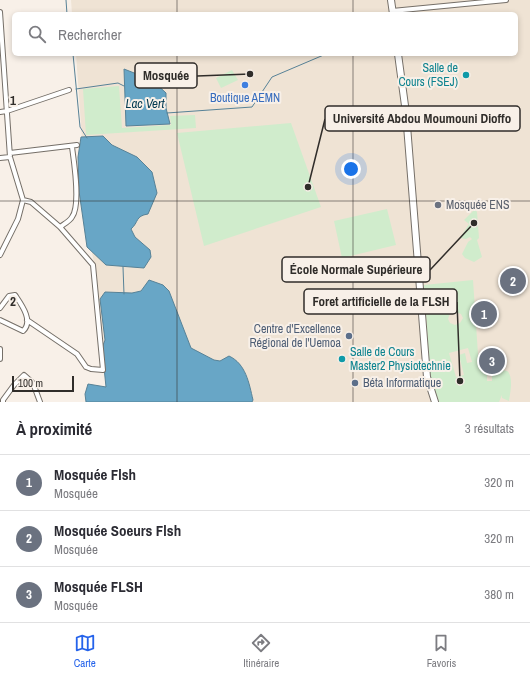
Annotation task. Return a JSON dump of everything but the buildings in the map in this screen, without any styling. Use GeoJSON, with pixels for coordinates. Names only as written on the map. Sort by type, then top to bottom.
{"type":"FeatureCollection","features":[{"type":"Feature","properties":{"kind":"street"},"geometry":{"type":"LineString","coordinates":[[391,0],[392,12],[506,0]]}},
{"type":"Feature","properties":{"kind":"street"},"geometry":{"type":"LineString","coordinates":[[0,12],[10,155],[23,200],[18,219],[1,251]]}},
{"type":"Feature","properties":{"kind":"street"},"geometry":{"type":"LineString","coordinates":[[398,56],[408,136],[427,378],[435,402]]}},
{"type":"Feature","properties":{"kind":"street"},"geometry":{"type":"LineString","coordinates":[[0,112],[69,90]]}},
{"type":"Feature","properties":{"kind":"street"},"geometry":{"type":"LineString","coordinates":[[0,158],[10,155],[75,146],[77,183],[74,212],[72,218],[60,227]]}},
{"type":"Feature","properties":{"kind":"street"},"geometry":{"type":"LineString","coordinates":[[0,308],[9,296],[15,295],[27,320],[77,354],[88,369],[103,370],[93,265],[60,227],[31,202],[23,200]]}},
{"type":"Feature","properties":{"kind":"street"},"geometry":{"type":"LineString","coordinates":[[0,320],[23,331],[26,328],[27,320]]}},
{"type":"Feature","properties":{"kind":"street"},"geometry":{"type":"LineString","coordinates":[[0,349],[0,359]]}},
{"type":"Feature","properties":{"kind":"street"},"geometry":{"type":"LineString","coordinates":[[2,400],[24,375],[34,383],[40,402]]}},
{"type":"Feature","properties":{"kind":"shaded area"},"geometry":{"type":"Polygon","coordinates":[[[71,0],[530,0],[530,402],[110,402],[96,273],[89,238],[76,56],[518,56],[518,12],[72,12],[71,0]]]}},
{"type":"Feature","properties":{"kind":"green space"},"geometry":{"type":"Polygon","coordinates":[[[232,70],[238,80],[221,88],[216,78],[232,70]]]}},
{"type":"Feature","properties":{"kind":"green space"},"geometry":{"type":"Polygon","coordinates":[[[119,86],[122,128],[171,125],[170,116],[195,115],[196,128],[86,135],[83,89],[119,86]]]}},
{"type":"Feature","properties":{"kind":"green space"},"geometry":{"type":"Polygon","coordinates":[[[291,123],[321,207],[204,246],[177,133],[291,123]]]}},
{"type":"Feature","properties":{"kind":"green space"},"geometry":{"type":"Polygon","coordinates":[[[387,209],[396,245],[342,258],[334,221],[387,209]]]}},
{"type":"Feature","properties":{"kind":"green space"},"geometry":{"type":"Polygon","coordinates":[[[475,209],[477,212],[479,238],[477,240],[482,257],[474,262],[465,258],[462,254],[468,242],[472,239],[470,237],[466,239],[460,238],[469,224],[464,220],[475,209]]]}},
{"type":"Feature","properties":{"kind":"green space"},"geometry":{"type":"Polygon","coordinates":[[[473,280],[479,369],[487,370],[487,381],[492,381],[492,373],[497,369],[507,371],[509,373],[511,390],[509,401],[502,398],[502,395],[499,402],[439,402],[432,385],[430,373],[424,285],[473,280]],[[454,308],[447,312],[450,313],[448,319],[450,323],[455,325],[460,323],[463,318],[454,308]],[[468,348],[449,353],[456,377],[464,375],[459,355],[465,353],[467,363],[472,362],[468,348]]]}},
{"type":"Feature","properties":{"kind":"water","name":"Lac Vert"},"geometry":{"type":"Polygon","coordinates":[[[124,69],[152,80],[166,93],[166,108],[170,124],[126,126],[124,69]]]}},
{"type":"Feature","properties":{"kind":"water"},"geometry":{"type":"Polygon","coordinates":[[[103,136],[112,145],[137,157],[152,172],[157,193],[148,214],[141,216],[131,229],[135,237],[150,250],[151,257],[144,268],[106,265],[87,247],[79,191],[78,157],[81,137],[103,136]]]}},
{"type":"Feature","properties":{"kind":"water"},"geometry":{"type":"Polygon","coordinates":[[[149,280],[163,285],[169,291],[191,348],[214,360],[220,361],[229,356],[235,359],[246,375],[253,400],[252,402],[86,402],[85,394],[88,384],[106,387],[102,348],[105,340],[100,299],[105,292],[132,293],[141,291],[149,280]]]}},
{"type":"Feature","properties":{"kind":"waterway"},"geometry":{"type":"LineString","coordinates":[[66,0],[67,12]]}},
{"type":"Feature","properties":{"kind":"waterway"},"geometry":{"type":"LineString","coordinates":[[73,56],[80,127],[87,138]]}},
{"type":"Feature","properties":{"kind":"waterway"},"geometry":{"type":"LineString","coordinates":[[167,113],[252,107],[272,77],[321,56]]}},
{"type":"Feature","properties":{"kind":"waterway"},"geometry":{"type":"LineString","coordinates":[[76,89],[118,83],[124,86]]}},
{"type":"Feature","properties":{"kind":"waterway"},"geometry":{"type":"LineString","coordinates":[[123,267],[124,294]]}},
{"type":"Feature","properties":{"kind":"place","name":"Mosquée"},"geometry":{"type":"Point","coordinates":[250,74]}},
{"type":"Feature","properties":{"kind":"place","name":"Salle de Cours (FSEJ)"},"geometry":{"type":"Point","coordinates":[466,75]}},
{"type":"Feature","properties":{"kind":"place","name":"Boutique AEMN"},"geometry":{"type":"Point","coordinates":[245,85]}},
{"type":"Feature","properties":{"kind":"place","name":"Université Abdou Moumouni Dioffo"},"geometry":{"type":"Point","coordinates":[308,187]}},
{"type":"Feature","properties":{"kind":"place","name":"Mosquée ENS"},"geometry":{"type":"Point","coordinates":[438,205]}},
{"type":"Feature","properties":{"kind":"place","name":"École Normale Supérieure"},"geometry":{"type":"Point","coordinates":[474,223]}},
{"type":"Feature","properties":{"kind":"place","name":"Mosquée Soeurs Flsh"},"geometry":{"type":"Point","coordinates":[513,281]}},
{"type":"Feature","properties":{"kind":"place","name":"Mosquée Flsh"},"geometry":{"type":"Point","coordinates":[484,314]}},
{"type":"Feature","properties":{"kind":"place","name":"Centre d'Excellence Régional de l'Uemoa"},"geometry":{"type":"Point","coordinates":[349,336]}},
{"type":"Feature","properties":{"kind":"place","name":"Salle de Cours Master2 Physiotechnie"},"geometry":{"type":"Point","coordinates":[342,359]}},
{"type":"Feature","properties":{"kind":"place","name":"Mosquée FLSH"},"geometry":{"type":"Point","coordinates":[492,361]}},
{"type":"Feature","properties":{"kind":"place","name":"Foret artificielle de la FLSH"},"geometry":{"type":"Point","coordinates":[460,381]}},
{"type":"Feature","properties":{"kind":"place","name":"Béta Informatique"},"geometry":{"type":"Point","coordinates":[355,383]}}]}
